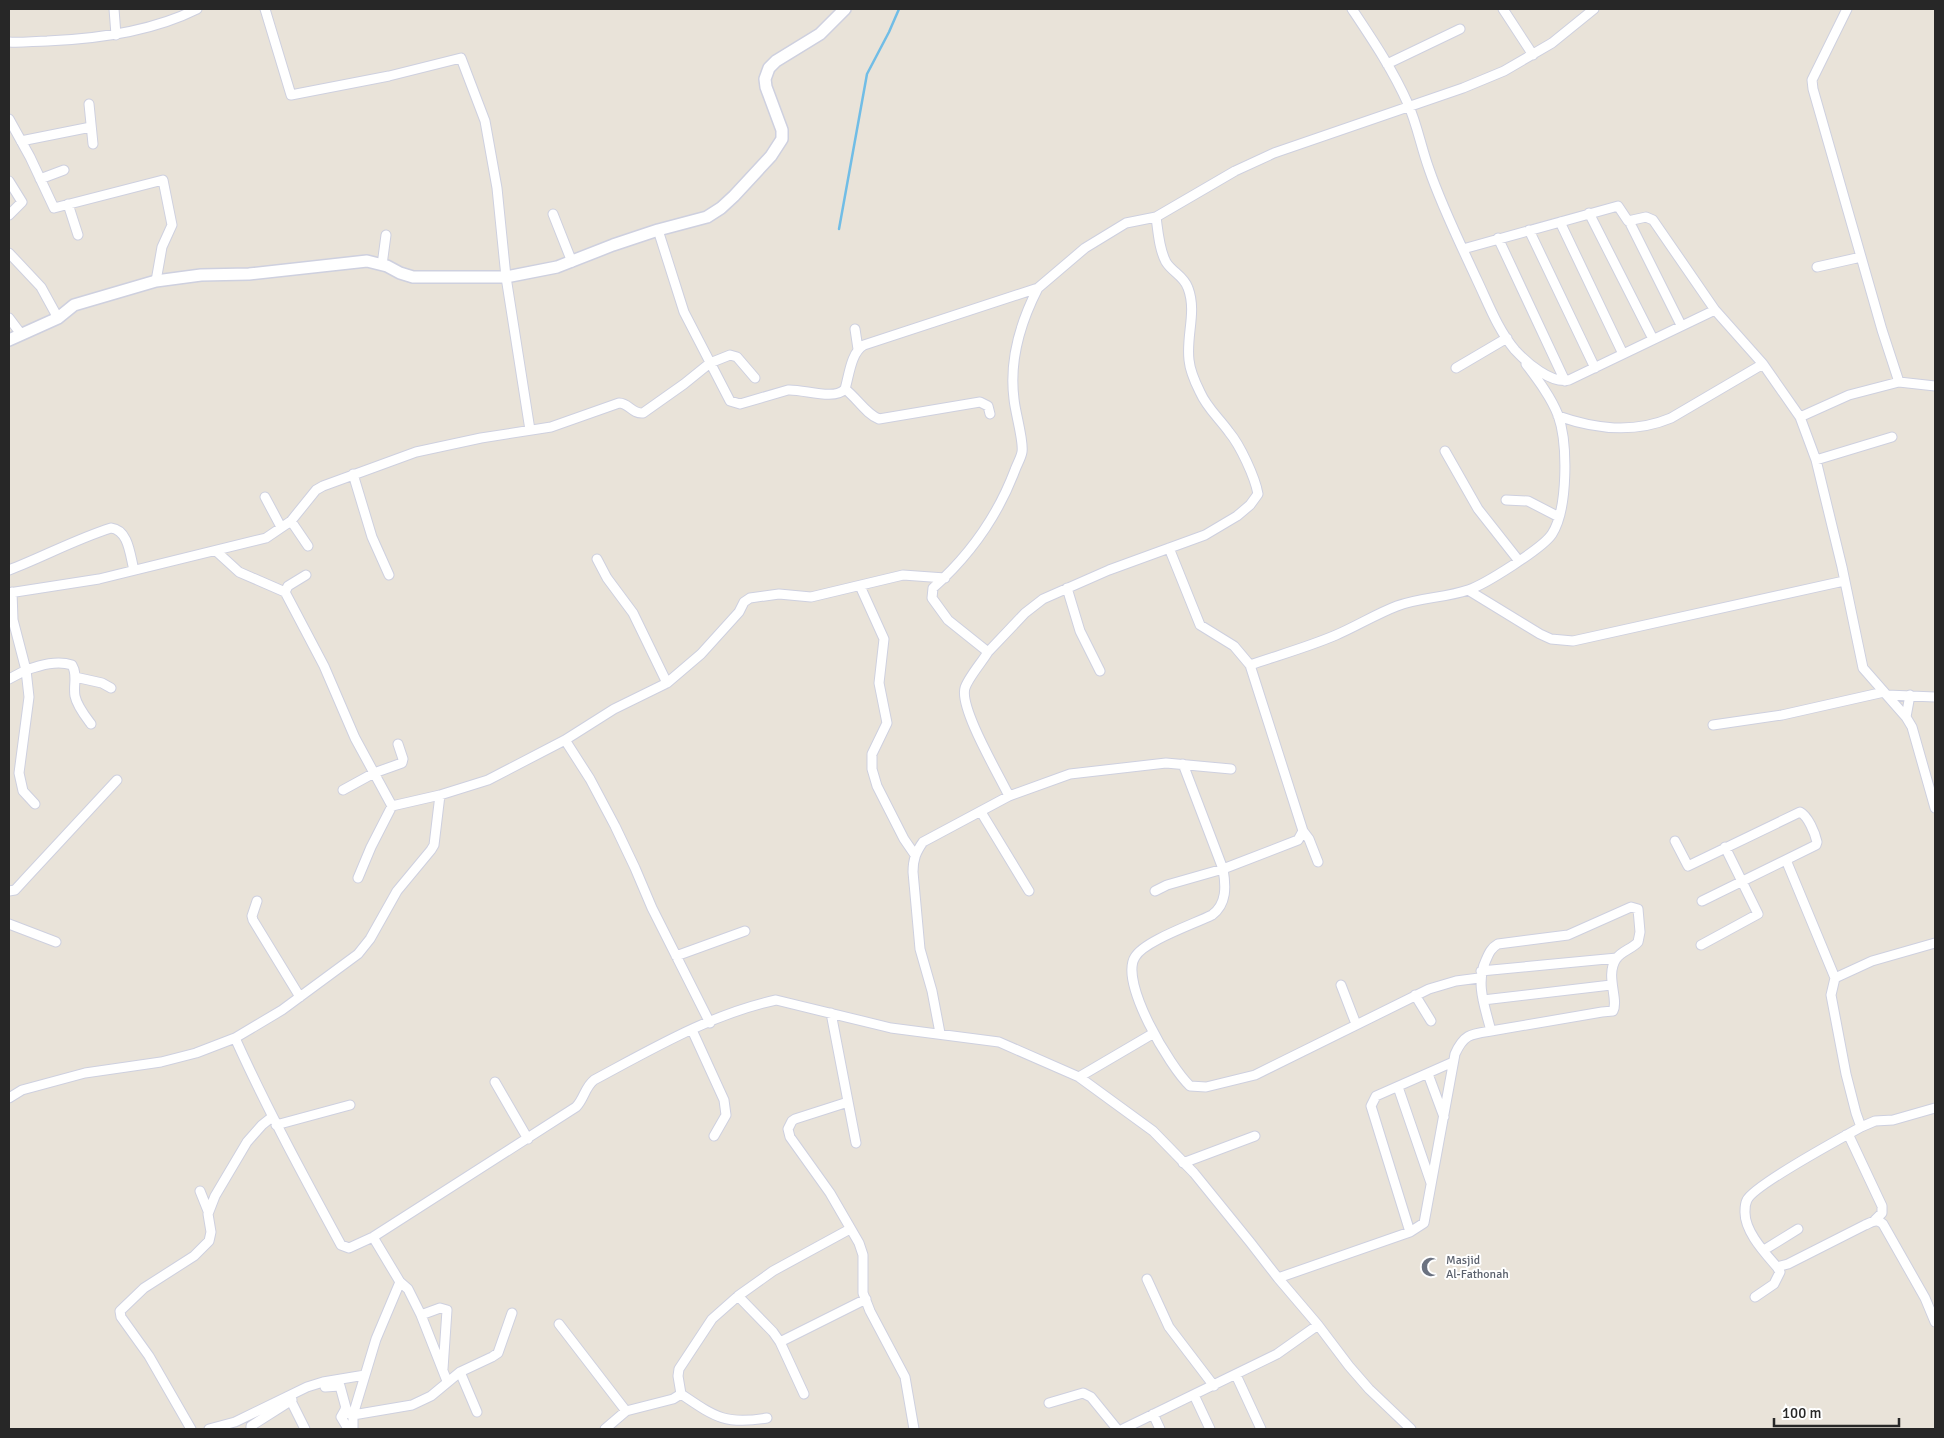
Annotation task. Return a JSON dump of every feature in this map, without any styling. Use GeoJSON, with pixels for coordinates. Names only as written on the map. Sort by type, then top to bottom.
{"type":"FeatureCollection","features":[{"type":"Feature","properties":{"kind":"street"},"geometry":{"type":"LineString","coordinates":[[114,9],[116,35]]}},
{"type":"Feature","properties":{"kind":"street"},"geometry":{"type":"LineString","coordinates":[[9,42],[76,40],[116,35],[164,23],[197,9]]}},
{"type":"Feature","properties":{"kind":"street"},"geometry":{"type":"LineString","coordinates":[[265,9],[291,95],[389,76],[461,58],[485,121],[497,188],[506,277],[530,430]]}},
{"type":"Feature","properties":{"kind":"street"},"geometry":{"type":"LineString","coordinates":[[9,340],[58,318],[74,305],[88,299],[131,290],[156,281],[201,275],[249,274],[368,261],[413,277],[506,277],[557,267],[658,230],[707,217],[721,208],[771,156],[782,139],[782,130],[766,87],[765,80],[769,68],[776,61],[820,34],[846,9]]}},
{"type":"Feature","properties":{"kind":"street"},"geometry":{"type":"LineString","coordinates":[[1250,665],[1336,635],[1396,606],[1422,598],[1468,590],[1519,561],[1550,537],[1559,516],[1562,502],[1564,459],[1558,416],[1543,388],[1507,338],[1463,249],[1429,169],[1408,105],[1387,64],[1352,9]]}},
{"type":"Feature","properties":{"kind":"street"},"geometry":{"type":"LineString","coordinates":[[1503,9],[1533,55]]}},
{"type":"Feature","properties":{"kind":"street"},"geometry":{"type":"LineString","coordinates":[[858,349],[864,344],[1038,288],[1085,248],[1126,223],[1156,217],[1254,161],[1504,71],[1552,43],[1594,9]]}},
{"type":"Feature","properties":{"kind":"street"},"geometry":{"type":"LineString","coordinates":[[1848,9],[1812,80],[1813,89],[1861,258],[1899,382]]}},
{"type":"Feature","properties":{"kind":"street"},"geometry":{"type":"LineString","coordinates":[[1387,64],[1460,29]]}},
{"type":"Feature","properties":{"kind":"street"},"geometry":{"type":"LineString","coordinates":[[88,104],[93,144]]}},
{"type":"Feature","properties":{"kind":"street"},"geometry":{"type":"LineString","coordinates":[[9,119],[54,208],[163,180],[172,225],[162,247],[156,281]]}},
{"type":"Feature","properties":{"kind":"street"},"geometry":{"type":"LineString","coordinates":[[21,140],[91,127]]}},
{"type":"Feature","properties":{"kind":"street"},"geometry":{"type":"LineString","coordinates":[[40,179],[64,170]]}},
{"type":"Feature","properties":{"kind":"street"},"geometry":{"type":"LineString","coordinates":[[9,181],[22,200],[21,205],[9,215]]}},
{"type":"Feature","properties":{"kind":"street"},"geometry":{"type":"LineString","coordinates":[[68,204],[78,235]]}},
{"type":"Feature","properties":{"kind":"street"},"geometry":{"type":"LineString","coordinates":[[1463,249],[1618,206],[1629,221],[1681,325]]}},
{"type":"Feature","properties":{"kind":"street"},"geometry":{"type":"LineString","coordinates":[[1589,213],[1653,339]]}},
{"type":"Feature","properties":{"kind":"street"},"geometry":{"type":"LineString","coordinates":[[553,214],[572,262]]}},
{"type":"Feature","properties":{"kind":"street"},"geometry":{"type":"LineString","coordinates":[[1009,796],[969,714],[964,698],[965,687],[988,652],[1032,606],[1043,599],[1109,570],[1205,535],[1237,516],[1250,505],[1258,494],[1256,481],[1230,432],[1208,408],[1193,376],[1189,358],[1192,313],[1188,286],[1166,261],[1162,252],[1156,217]]}},
{"type":"Feature","properties":{"kind":"street"},"geometry":{"type":"LineString","coordinates":[[1629,221],[1646,217],[1653,220],[1715,310],[1763,364],[1800,416],[1816,460],[1861,663],[1866,673],[1906,717],[1916,734],[1935,808]]}},
{"type":"Feature","properties":{"kind":"street"},"geometry":{"type":"LineString","coordinates":[[1560,222],[1623,354]]}},
{"type":"Feature","properties":{"kind":"street"},"geometry":{"type":"LineString","coordinates":[[658,230],[684,312],[730,401],[735,404],[788,390],[835,395],[845,390],[858,349],[855,329]]}},
{"type":"Feature","properties":{"kind":"street"},"geometry":{"type":"LineString","coordinates":[[1529,230],[1595,368]]}},
{"type":"Feature","properties":{"kind":"street"},"geometry":{"type":"LineString","coordinates":[[382,265],[386,235]]}},
{"type":"Feature","properties":{"kind":"street"},"geometry":{"type":"LineString","coordinates":[[1498,238],[1565,381]]}},
{"type":"Feature","properties":{"kind":"street"},"geometry":{"type":"LineString","coordinates":[[9,253],[41,287],[58,318]]}},
{"type":"Feature","properties":{"kind":"street"},"geometry":{"type":"LineString","coordinates":[[1817,267],[1861,258]]}},
{"type":"Feature","properties":{"kind":"street"},"geometry":{"type":"LineString","coordinates":[[988,652],[948,620],[932,598],[933,588],[945,578],[974,545],[987,525],[1006,493],[1022,450],[1014,398],[1016,345],[1028,308],[1038,288]]}},
{"type":"Feature","properties":{"kind":"street"},"geometry":{"type":"LineString","coordinates":[[1519,354],[1546,375],[1558,381],[1565,381],[1715,310]]}},
{"type":"Feature","properties":{"kind":"street"},"geometry":{"type":"LineString","coordinates":[[9,318],[21,334]]}},
{"type":"Feature","properties":{"kind":"street"},"geometry":{"type":"LineString","coordinates":[[1456,368],[1507,338]]}},
{"type":"Feature","properties":{"kind":"street"},"geometry":{"type":"LineString","coordinates":[[35,804],[22,791],[19,773],[29,697],[26,670],[13,620],[10,592],[99,579],[266,538],[291,521],[316,490],[353,474],[416,452],[551,427],[622,403],[635,412],[643,413],[710,363],[730,356],[735,356],[755,378]]}},
{"type":"Feature","properties":{"kind":"street"},"geometry":{"type":"LineString","coordinates":[[1558,416],[1582,424],[1606,428],[1632,428],[1656,424],[1670,418],[1763,364]]}},
{"type":"Feature","properties":{"kind":"street"},"geometry":{"type":"LineString","coordinates":[[1800,416],[1849,395],[1899,382],[1935,386]]}},
{"type":"Feature","properties":{"kind":"street"},"geometry":{"type":"LineString","coordinates":[[845,390],[880,420],[980,402],[988,406],[990,414]]}},
{"type":"Feature","properties":{"kind":"street"},"geometry":{"type":"LineString","coordinates":[[1816,460],[1892,437]]}},
{"type":"Feature","properties":{"kind":"street"},"geometry":{"type":"LineString","coordinates":[[1445,451],[1478,509],[1519,561]]}},
{"type":"Feature","properties":{"kind":"street"},"geometry":{"type":"LineString","coordinates":[[353,474],[372,537],[388,575]]}},
{"type":"Feature","properties":{"kind":"street"},"geometry":{"type":"LineString","coordinates":[[266,497],[281,527]]}},
{"type":"Feature","properties":{"kind":"street"},"geometry":{"type":"LineString","coordinates":[[1506,500],[1528,501],[1559,516]]}},
{"type":"Feature","properties":{"kind":"street"},"geometry":{"type":"LineString","coordinates":[[291,521],[308,546]]}},
{"type":"Feature","properties":{"kind":"street"},"geometry":{"type":"LineString","coordinates":[[9,570],[73,542],[111,528],[117,529],[124,535],[134,570]]}},
{"type":"Feature","properties":{"kind":"street"},"geometry":{"type":"LineString","coordinates":[[1169,548],[1200,624],[1234,646],[1250,665],[1303,831],[1309,839],[1318,862]]}},
{"type":"Feature","properties":{"kind":"street"},"geometry":{"type":"LineString","coordinates":[[216,551],[239,572],[285,592],[324,666],[355,738],[392,806]]}},
{"type":"Feature","properties":{"kind":"street"},"geometry":{"type":"LineString","coordinates":[[597,559],[607,578],[633,613],[667,683]]}},
{"type":"Feature","properties":{"kind":"street"},"geometry":{"type":"LineString","coordinates":[[285,592],[288,586],[306,575]]}},
{"type":"Feature","properties":{"kind":"street"},"geometry":{"type":"LineString","coordinates":[[358,878],[392,806],[440,795],[488,780],[565,740],[614,709],[667,683],[701,654],[739,612],[748,598],[779,594],[811,597],[903,575],[945,578]]}},
{"type":"Feature","properties":{"kind":"street"},"geometry":{"type":"LineString","coordinates":[[1468,590],[1540,634],[1551,638],[1572,641],[1844,581]]}},
{"type":"Feature","properties":{"kind":"street"},"geometry":{"type":"LineString","coordinates":[[860,586],[884,638],[880,683],[888,723],[872,754],[872,769],[877,786],[904,839],[915,855]]}},
{"type":"Feature","properties":{"kind":"street"},"geometry":{"type":"LineString","coordinates":[[1067,588],[1080,631],[1100,671]]}},
{"type":"Feature","properties":{"kind":"street"},"geometry":{"type":"LineString","coordinates":[[9,679],[26,670],[44,664],[67,663],[72,665],[75,669],[75,696],[80,708],[91,724]]}},
{"type":"Feature","properties":{"kind":"street"},"geometry":{"type":"LineString","coordinates":[[75,677],[102,683],[111,688]]}},
{"type":"Feature","properties":{"kind":"street"},"geometry":{"type":"LineString","coordinates":[[1713,725],[1885,694],[1935,697]]}},
{"type":"Feature","properties":{"kind":"street"},"geometry":{"type":"LineString","coordinates":[[1906,717],[1910,695]]}},
{"type":"Feature","properties":{"kind":"street"},"geometry":{"type":"LineString","coordinates":[[565,740],[590,779],[615,826],[652,908],[710,1023]]}},
{"type":"Feature","properties":{"kind":"street"},"geometry":{"type":"LineString","coordinates":[[343,790],[374,773],[402,763],[403,759],[398,744]]}},
{"type":"Feature","properties":{"kind":"street"},"geometry":{"type":"LineString","coordinates":[[940,1033],[932,991],[920,949],[913,872],[915,855],[922,842],[1009,796],[1070,774],[1166,763],[1231,769]]}},
{"type":"Feature","properties":{"kind":"street"},"geometry":{"type":"LineString","coordinates":[[1183,764],[1223,869],[1225,894],[1223,903],[1218,911],[1146,946],[1134,957],[1131,971],[1132,982],[1154,1033],[1181,1078],[1190,1086],[1206,1087],[1256,1075],[1428,989],[1480,974],[1617,958]]}},
{"type":"Feature","properties":{"kind":"street"},"geometry":{"type":"LineString","coordinates":[[9,891],[14,890],[26,878],[117,780]]}},
{"type":"Feature","properties":{"kind":"street"},"geometry":{"type":"LineString","coordinates":[[9,1098],[22,1090],[85,1073],[161,1062],[196,1053],[235,1038],[282,1010],[358,954],[370,939],[397,891],[434,845],[440,795]]}},
{"type":"Feature","properties":{"kind":"street"},"geometry":{"type":"LineString","coordinates":[[981,812],[1029,891]]}},
{"type":"Feature","properties":{"kind":"street"},"geometry":{"type":"LineString","coordinates":[[1675,840],[1688,866],[1802,812],[1817,842],[1786,860],[1702,901]]}},
{"type":"Feature","properties":{"kind":"street"},"geometry":{"type":"LineString","coordinates":[[1155,891],[1167,885],[1223,869],[1298,840],[1303,831]]}},
{"type":"Feature","properties":{"kind":"street"},"geometry":{"type":"LineString","coordinates":[[1701,945],[1758,914],[1725,847]]}},
{"type":"Feature","properties":{"kind":"street"},"geometry":{"type":"LineString","coordinates":[[1786,860],[1835,978],[1831,995],[1846,1074],[1861,1127]]}},
{"type":"Feature","properties":{"kind":"street"},"geometry":{"type":"LineString","coordinates":[[257,901],[252,916],[253,920],[300,997]]}},
{"type":"Feature","properties":{"kind":"street"},"geometry":{"type":"LineString","coordinates":[[1278,1278],[1410,1232],[1424,1223],[1457,1048],[1464,1038],[1478,1033],[1613,1010],[1615,1006],[1612,985],[1613,967],[1617,958],[1638,942],[1640,932],[1637,907],[1632,907],[1568,935],[1498,944],[1490,951],[1480,974],[1483,1000],[1491,1030]]}},
{"type":"Feature","properties":{"kind":"street"},"geometry":{"type":"LineString","coordinates":[[9,924],[56,942]]}},
{"type":"Feature","properties":{"kind":"street"},"geometry":{"type":"LineString","coordinates":[[676,956],[745,931]]}},
{"type":"Feature","properties":{"kind":"street"},"geometry":{"type":"LineString","coordinates":[[1835,978],[1872,961],[1935,943]]}},
{"type":"Feature","properties":{"kind":"street"},"geometry":{"type":"LineString","coordinates":[[1341,985],[1356,1024]]}},
{"type":"Feature","properties":{"kind":"street"},"geometry":{"type":"LineString","coordinates":[[1483,1000],[1612,985]]}},
{"type":"Feature","properties":{"kind":"street"},"geometry":{"type":"LineString","coordinates":[[1415,995],[1431,1021]]}},
{"type":"Feature","properties":{"kind":"street"},"geometry":{"type":"LineString","coordinates":[[235,1038],[274,1121],[341,1245],[349,1248],[373,1237],[576,1107],[583,1098],[588,1086],[594,1080],[678,1035],[757,1004],[776,1000],[891,1028],[999,1042],[1079,1077],[1153,1131],[1183,1163],[1250,1242],[1359,1378],[1411,1429]]}},
{"type":"Feature","properties":{"kind":"street"},"geometry":{"type":"LineString","coordinates":[[831,1013],[856,1143]]}},
{"type":"Feature","properties":{"kind":"street"},"geometry":{"type":"LineString","coordinates":[[692,1030],[724,1100],[726,1115],[714,1136]]}},
{"type":"Feature","properties":{"kind":"street"},"geometry":{"type":"LineString","coordinates":[[1079,1077],[1154,1033]]}},
{"type":"Feature","properties":{"kind":"street"},"geometry":{"type":"LineString","coordinates":[[1410,1232],[1372,1106],[1376,1096],[1453,1062]]}},
{"type":"Feature","properties":{"kind":"street"},"geometry":{"type":"LineString","coordinates":[[1428,1074],[1444,1117]]}},
{"type":"Feature","properties":{"kind":"street"},"geometry":{"type":"LineString","coordinates":[[495,1082],[528,1139]]}},
{"type":"Feature","properties":{"kind":"street"},"geometry":{"type":"LineString","coordinates":[[1398,1087],[1432,1185]]}},
{"type":"Feature","properties":{"kind":"street"},"geometry":{"type":"LineString","coordinates":[[848,1102],[795,1119],[788,1128],[790,1137],[830,1193],[859,1243],[863,1255],[863,1293],[905,1378],[914,1429]]}},
{"type":"Feature","properties":{"kind":"street"},"geometry":{"type":"LineString","coordinates":[[208,1211],[214,1196],[247,1142],[262,1126],[274,1121],[350,1105]]}},
{"type":"Feature","properties":{"kind":"street"},"geometry":{"type":"LineString","coordinates":[[1755,1297],[1776,1281],[1780,1272],[1746,1221],[1744,1210],[1747,1198],[1765,1184],[1861,1127],[1875,1121],[1893,1120],[1935,1108]]}},
{"type":"Feature","properties":{"kind":"street"},"geometry":{"type":"LineString","coordinates":[[1777,1267],[1788,1264],[1875,1220],[1882,1213],[1882,1206],[1850,1138],[1846,1135]]}},
{"type":"Feature","properties":{"kind":"street"},"geometry":{"type":"LineString","coordinates":[[1183,1163],[1255,1136]]}},
{"type":"Feature","properties":{"kind":"street"},"geometry":{"type":"LineString","coordinates":[[191,1429],[162,1377],[121,1317],[120,1311],[144,1288],[202,1250],[209,1242],[212,1232],[208,1211],[200,1191]]}},
{"type":"Feature","properties":{"kind":"street"},"geometry":{"type":"LineString","coordinates":[[1875,1220],[1880,1220],[1883,1224],[1924,1298],[1935,1322]]}},
{"type":"Feature","properties":{"kind":"street"},"geometry":{"type":"LineString","coordinates":[[767,1418],[730,1421],[709,1413],[681,1394],[678,1376],[683,1362],[709,1323],[738,1296],[773,1271],[850,1229]]}},
{"type":"Feature","properties":{"kind":"street"},"geometry":{"type":"LineString","coordinates":[[1764,1250],[1798,1229]]}},
{"type":"Feature","properties":{"kind":"street"},"geometry":{"type":"LineString","coordinates":[[373,1237],[400,1282],[412,1296],[447,1381]]}},
{"type":"Feature","properties":{"kind":"street"},"geometry":{"type":"LineString","coordinates":[[1147,1279],[1169,1326],[1214,1386]]}},
{"type":"Feature","properties":{"kind":"street"},"geometry":{"type":"LineString","coordinates":[[350,1428],[376,1339],[400,1282]]}},
{"type":"Feature","properties":{"kind":"street"},"geometry":{"type":"LineString","coordinates":[[738,1296],[773,1332],[780,1342],[804,1394]]}},
{"type":"Feature","properties":{"kind":"street"},"geometry":{"type":"LineString","coordinates":[[780,1342],[866,1299]]}},
{"type":"Feature","properties":{"kind":"street"},"geometry":{"type":"LineString","coordinates":[[420,1315],[440,1308],[447,1310],[443,1369]]}},
{"type":"Feature","properties":{"kind":"street"},"geometry":{"type":"LineString","coordinates":[[344,1410],[354,1415],[412,1405],[431,1396],[460,1372],[498,1353],[512,1313]]}},
{"type":"Feature","properties":{"kind":"street"},"geometry":{"type":"LineString","coordinates":[[559,1324],[626,1411]]}},
{"type":"Feature","properties":{"kind":"street"},"geometry":{"type":"LineString","coordinates":[[1123,1429],[1277,1354],[1318,1325]]}},
{"type":"Feature","properties":{"kind":"street"},"geometry":{"type":"LineString","coordinates":[[460,1372],[478,1412]]}},
{"type":"Feature","properties":{"kind":"street"},"geometry":{"type":"LineString","coordinates":[[209,1429],[235,1422],[307,1387],[323,1382],[365,1375]]}},
{"type":"Feature","properties":{"kind":"street"},"geometry":{"type":"LineString","coordinates":[[1236,1375],[1261,1429]]}},
{"type":"Feature","properties":{"kind":"street"},"geometry":{"type":"LineString","coordinates":[[251,1429],[250,1426],[314,1389],[340,1386],[346,1408],[341,1417],[350,1428]]}},
{"type":"Feature","properties":{"kind":"street"},"geometry":{"type":"LineString","coordinates":[[1049,1403],[1083,1392],[1091,1397],[1116,1429]]}},
{"type":"Feature","properties":{"kind":"street"},"geometry":{"type":"LineString","coordinates":[[605,1429],[626,1411],[681,1394]]}},
{"type":"Feature","properties":{"kind":"street"},"geometry":{"type":"LineString","coordinates":[[1194,1395],[1210,1429]]}},
{"type":"Feature","properties":{"kind":"street"},"geometry":{"type":"LineString","coordinates":[[291,1401],[306,1429]]}},
{"type":"Feature","properties":{"kind":"street"},"geometry":{"type":"LineString","coordinates":[[1153,1414],[1160,1429]]}},
{"type":"Feature","properties":{"kind":"waterway"},"geometry":{"type":"LineString","coordinates":[[839,229],[867,74],[899,9]]}},
{"type":"Feature","properties":{"kind":"place","name":"Masjid Al-Fathonah"},"geometry":{"type":"Point","coordinates":[1431,1267]}}]}
